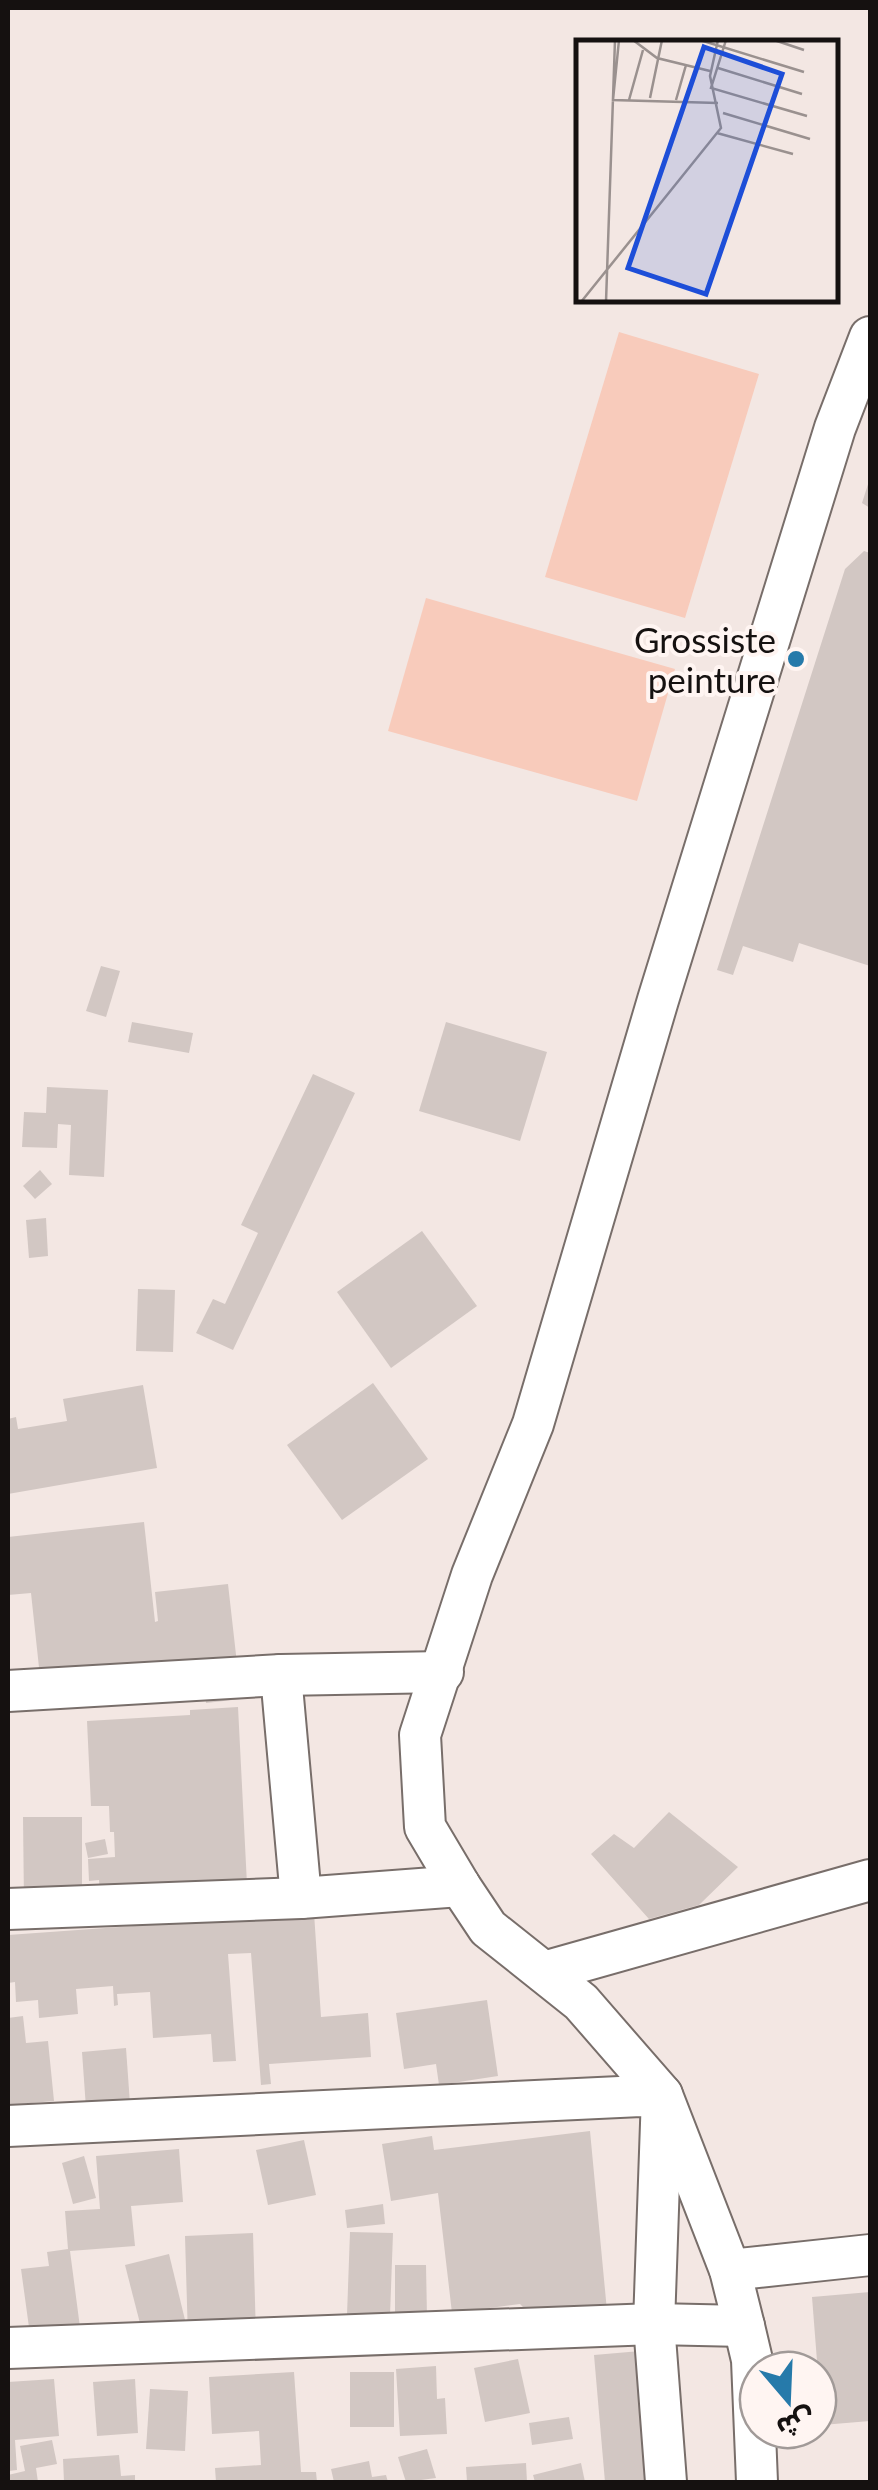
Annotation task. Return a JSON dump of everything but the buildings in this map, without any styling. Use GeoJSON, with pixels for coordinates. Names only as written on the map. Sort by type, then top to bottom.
{"type":"FeatureCollection","features":[{"type":"Feature","properties":{"kind":"street"},"geometry":{"type":"LineString","coordinates":[[757,2482],[752,2360],[744,2326],[730,2270],[662,2094],[581,2002],[488,1928],[425,1827],[420,1735],[472,1575],[533,1424],[658,1000],[829,447],[870,336]]}},
{"type":"Feature","properties":{"kind":"street"},"geometry":{"type":"LineString","coordinates":[[8,1691],[282,1675],[443,1672]]}},
{"type":"Feature","properties":{"kind":"street"},"geometry":{"type":"LineString","coordinates":[[282,1675],[301,1898]]}},
{"type":"Feature","properties":{"kind":"street"},"geometry":{"type":"LineString","coordinates":[[544,1972],[870,1880]]}},
{"type":"Feature","properties":{"kind":"street"},"geometry":{"type":"LineString","coordinates":[[8,1909],[301,1898],[460,1886]]}},
{"type":"Feature","properties":{"kind":"street"},"geometry":{"type":"LineString","coordinates":[[8,2126],[662,2094]]}},
{"type":"Feature","properties":{"kind":"street"},"geometry":{"type":"LineString","coordinates":[[662,2094],[654,2324],[666,2482]]}},
{"type":"Feature","properties":{"kind":"street"},"geometry":{"type":"LineString","coordinates":[[730,2270],[870,2256]]}},
{"type":"Feature","properties":{"kind":"street"},"geometry":{"type":"LineString","coordinates":[[8,2348],[654,2324],[744,2326]]}},
{"type":"Feature","properties":{"kind":"shaded area"},"geometry":{"type":"Polygon","coordinates":[[[619,332],[759,374],[685,618],[545,577],[619,332]]]}},
{"type":"Feature","properties":{"kind":"shaded area"},"geometry":{"type":"Polygon","coordinates":[[[426,598],[675,669],[637,801],[388,731],[426,598]]]}},
{"type":"Feature","properties":{"kind":"place","name":"Grossiste peinture"},"geometry":{"type":"Point","coordinates":[796,659]}}]}
